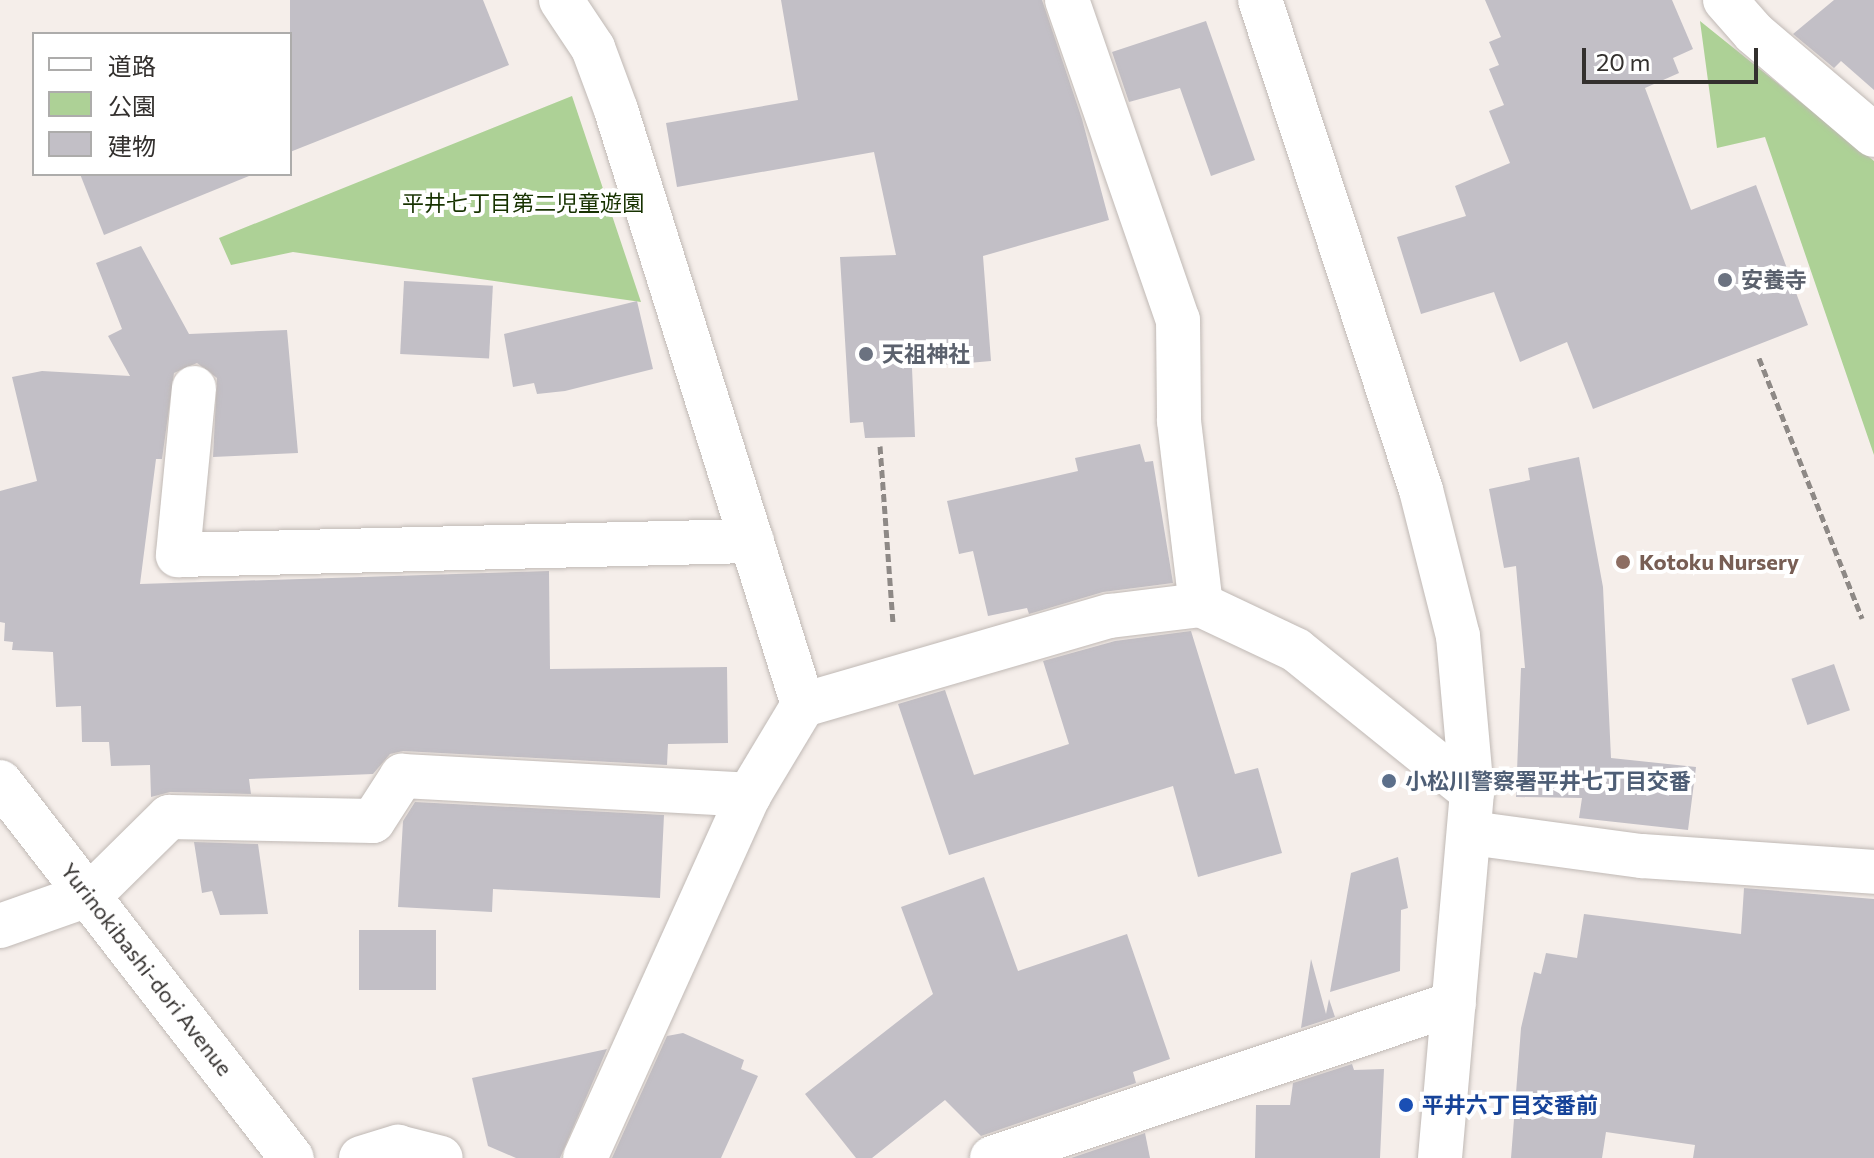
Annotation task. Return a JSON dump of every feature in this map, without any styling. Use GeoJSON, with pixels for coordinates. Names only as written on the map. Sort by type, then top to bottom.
{"type":"FeatureCollection","features":[{"type":"Feature","properties":{"kind":"street"},"geometry":{"type":"LineString","coordinates":[[1067,0],[1178,320],[1179,421],[1201,605]]}},
{"type":"Feature","properties":{"kind":"street"},"geometry":{"type":"LineString","coordinates":[[1260,0],[1421,490],[1458,636],[1472,813],[1440,1158]]}},
{"type":"Feature","properties":{"kind":"street"},"geometry":{"type":"LineString","coordinates":[[1725,0],[1754,33],[1874,135]]}},
{"type":"Feature","properties":{"kind":"street"},"geometry":{"type":"LineString","coordinates":[[567,2],[593,48],[616,110],[803,705]]}},
{"type":"Feature","properties":{"kind":"street"},"geometry":{"type":"LineString","coordinates":[[194,388],[178,555],[752,541]]}},
{"type":"Feature","properties":{"kind":"street"},"geometry":{"type":"LineString","coordinates":[[585,1158],[749,795],[803,705],[1110,616],[1201,605],[1296,650],[1396,725],[1472,813],[1642,856],[1874,872]]}},
{"type":"Feature","properties":{"kind":"street"},"geometry":{"type":"LineString","coordinates":[[0,926],[91,894],[169,817],[373,821],[402,776],[749,795]]}},
{"type":"Feature","properties":{"kind":"street","name":"Yurinokibashi-dori Avenue"},"geometry":{"type":"LineString","coordinates":[[0,782],[91,894],[292,1158]]}},
{"type":"Feature","properties":{"kind":"street"},"geometry":{"type":"LineString","coordinates":[[992,1158],[1454,1003]]}},
{"type":"Feature","properties":{"kind":"street"},"geometry":{"type":"LineString","coordinates":[[361,1158],[398,1147],[441,1158]]}},
{"type":"Feature","properties":{"kind":"path"},"geometry":{"type":"LineString","coordinates":[[1759,358],[1862,618]]}},
{"type":"Feature","properties":{"kind":"path"},"geometry":{"type":"LineString","coordinates":[[880,446],[897,676]]}},
{"type":"Feature","properties":{"kind":"green space"},"geometry":{"type":"Polygon","coordinates":[[[1700,21],[1874,161],[1874,455],[1765,137],[1717,148],[1700,21]]]}},
{"type":"Feature","properties":{"kind":"green space","name":"平井七丁目第二児童遊園"},"geometry":{"type":"Polygon","coordinates":[[[572,96],[641,302],[293,252],[231,265],[219,238],[572,96]]]}},
{"type":"Feature","properties":{"kind":"building"},"geometry":{"type":"Polygon","coordinates":[[[290,0],[483,0],[509,65],[292,151],[290,0]]]}},
{"type":"Feature","properties":{"kind":"building"},"geometry":{"type":"Polygon","coordinates":[[[781,0],[1042,0],[1082,119],[1109,220],[983,256],[991,361],[912,368],[915,437],[865,438],[863,422],[850,423],[840,257],[896,255],[874,152],[677,187],[666,123],[798,100],[781,0]]]}},
{"type":"Feature","properties":{"kind":"building"},"geometry":{"type":"Polygon","coordinates":[[[1485,0],[1672,0],[1693,49],[1673,58],[1679,73],[1645,88],[1691,210],[1756,185],[1808,325],[1593,409],[1567,342],[1520,362],[1494,292],[1421,314],[1397,237],[1466,216],[1455,186],[1510,163],[1489,111],[1504,105],[1489,69],[1499,65],[1489,42],[1501,37],[1485,0]]]}},
{"type":"Feature","properties":{"kind":"building"},"geometry":{"type":"Polygon","coordinates":[[[1834,0],[1874,0],[1874,90],[1841,61],[1834,68],[1793,34],[1834,0]]]}},
{"type":"Feature","properties":{"kind":"building"},"geometry":{"type":"Polygon","coordinates":[[[1206,21],[1255,160],[1211,176],[1180,88],[1129,102],[1112,52],[1206,21]]]}},
{"type":"Feature","properties":{"kind":"building"},"geometry":{"type":"Polygon","coordinates":[[[81,176],[249,176],[104,235],[81,176]]]}},
{"type":"Feature","properties":{"kind":"building"},"geometry":{"type":"Polygon","coordinates":[[[141,246],[189,334],[287,330],[298,453],[213,457],[217,378],[197,363],[174,373],[162,459],[156,459],[140,584],[549,571],[550,669],[727,667],[728,743],[668,744],[667,765],[403,751],[390,754],[373,774],[249,779],[251,794],[170,792],[151,797],[150,765],[111,766],[109,742],[82,742],[81,706],[56,707],[53,652],[12,650],[13,642],[4,641],[5,623],[0,622],[0,491],[37,481],[12,377],[42,371],[130,376],[108,336],[122,329],[96,263],[141,246]]]}},
{"type":"Feature","properties":{"kind":"building"},"geometry":{"type":"Polygon","coordinates":[[[404,281],[493,286],[489,359],[400,354],[404,281]]]}},
{"type":"Feature","properties":{"kind":"building"},"geometry":{"type":"Polygon","coordinates":[[[637,301],[653,369],[565,391],[537,394],[534,383],[513,387],[504,334],[637,301]]]}},
{"type":"Feature","properties":{"kind":"building"},"geometry":{"type":"Polygon","coordinates":[[[1140,444],[1145,462],[1153,461],[1173,583],[1103,592],[1029,614],[1027,608],[988,616],[973,551],[959,554],[947,501],[1078,471],[1075,458],[1140,444]]]}},
{"type":"Feature","properties":{"kind":"building"},"geometry":{"type":"Polygon","coordinates":[[[1579,457],[1603,587],[1611,758],[1696,767],[1688,830],[1579,818],[1582,798],[1516,797],[1521,668],[1525,668],[1516,566],[1504,568],[1489,489],[1530,480],[1528,468],[1579,457]]]}},
{"type":"Feature","properties":{"kind":"building"},"geometry":{"type":"Polygon","coordinates":[[[1191,631],[1235,774],[1258,768],[1282,853],[1198,877],[1173,786],[949,855],[898,704],[945,690],[974,775],[1069,744],[1043,661],[1115,641],[1191,631]]]}},
{"type":"Feature","properties":{"kind":"building"},"geometry":{"type":"Polygon","coordinates":[[[1834,664],[1850,710],[1807,725],[1791,679],[1834,664]]]}},
{"type":"Feature","properties":{"kind":"building"},"geometry":{"type":"Polygon","coordinates":[[[415,802],[664,815],[660,898],[493,889],[492,912],[398,907],[403,821],[415,802]]]}},
{"type":"Feature","properties":{"kind":"building"},"geometry":{"type":"Polygon","coordinates":[[[194,842],[258,844],[268,914],[220,915],[212,891],[202,893],[194,842]]]}},
{"type":"Feature","properties":{"kind":"building"},"geometry":{"type":"Polygon","coordinates":[[[1398,857],[1408,908],[1401,910],[1400,971],[1330,992],[1351,873],[1398,857]]]}},
{"type":"Feature","properties":{"kind":"building"},"geometry":{"type":"Polygon","coordinates":[[[984,877],[1018,971],[1127,934],[1170,1059],[1133,1072],[1136,1083],[981,1136],[945,1100],[872,1158],[856,1158],[805,1094],[933,994],[901,907],[984,877]]]}},
{"type":"Feature","properties":{"kind":"building"},"geometry":{"type":"Polygon","coordinates":[[[1744,888],[1874,899],[1874,1158],[1693,1158],[1695,1145],[1606,1132],[1602,1158],[1511,1158],[1521,1028],[1534,972],[1541,974],[1546,953],[1577,958],[1584,914],[1741,934],[1744,888]]]}},
{"type":"Feature","properties":{"kind":"building"},"geometry":{"type":"Polygon","coordinates":[[[359,930],[436,930],[436,990],[359,990],[359,930]]]}},
{"type":"Feature","properties":{"kind":"building"},"geometry":{"type":"Polygon","coordinates":[[[1311,959],[1326,1014],[1329,999],[1335,1017],[1301,1028],[1311,959]]]}},
{"type":"Feature","properties":{"kind":"building"},"geometry":{"type":"Polygon","coordinates":[[[683,1033],[744,1060],[741,1069],[758,1076],[721,1158],[612,1158],[667,1036],[683,1033]]]}},
{"type":"Feature","properties":{"kind":"building"},"geometry":{"type":"Polygon","coordinates":[[[607,1049],[560,1158],[516,1158],[488,1146],[472,1078],[607,1049]]]}},
{"type":"Feature","properties":{"kind":"building"},"geometry":{"type":"Polygon","coordinates":[[[1352,1064],[1354,1070],[1384,1069],[1380,1158],[1255,1158],[1256,1105],[1290,1105],[1293,1083],[1352,1064]]]}},
{"type":"Feature","properties":{"kind":"building"},"geometry":{"type":"Polygon","coordinates":[[[1145,1133],[1150,1158],[1071,1158],[1145,1133]]]}},
{"type":"Feature","properties":{"kind":"place","name":"安養寺"},"geometry":{"type":"Point","coordinates":[1725,280]}},
{"type":"Feature","properties":{"kind":"place","name":"天祖神社"},"geometry":{"type":"Point","coordinates":[866,354]}},
{"type":"Feature","properties":{"kind":"place","name":"Kotoku Nursery"},"geometry":{"type":"Point","coordinates":[1623,562]}},
{"type":"Feature","properties":{"kind":"place","name":"小松川警察署平井七丁目交番"},"geometry":{"type":"Point","coordinates":[1389,781]}},
{"type":"Feature","properties":{"kind":"place","name":"平井六丁目交番前"},"geometry":{"type":"Point","coordinates":[1406,1105]}}]}
